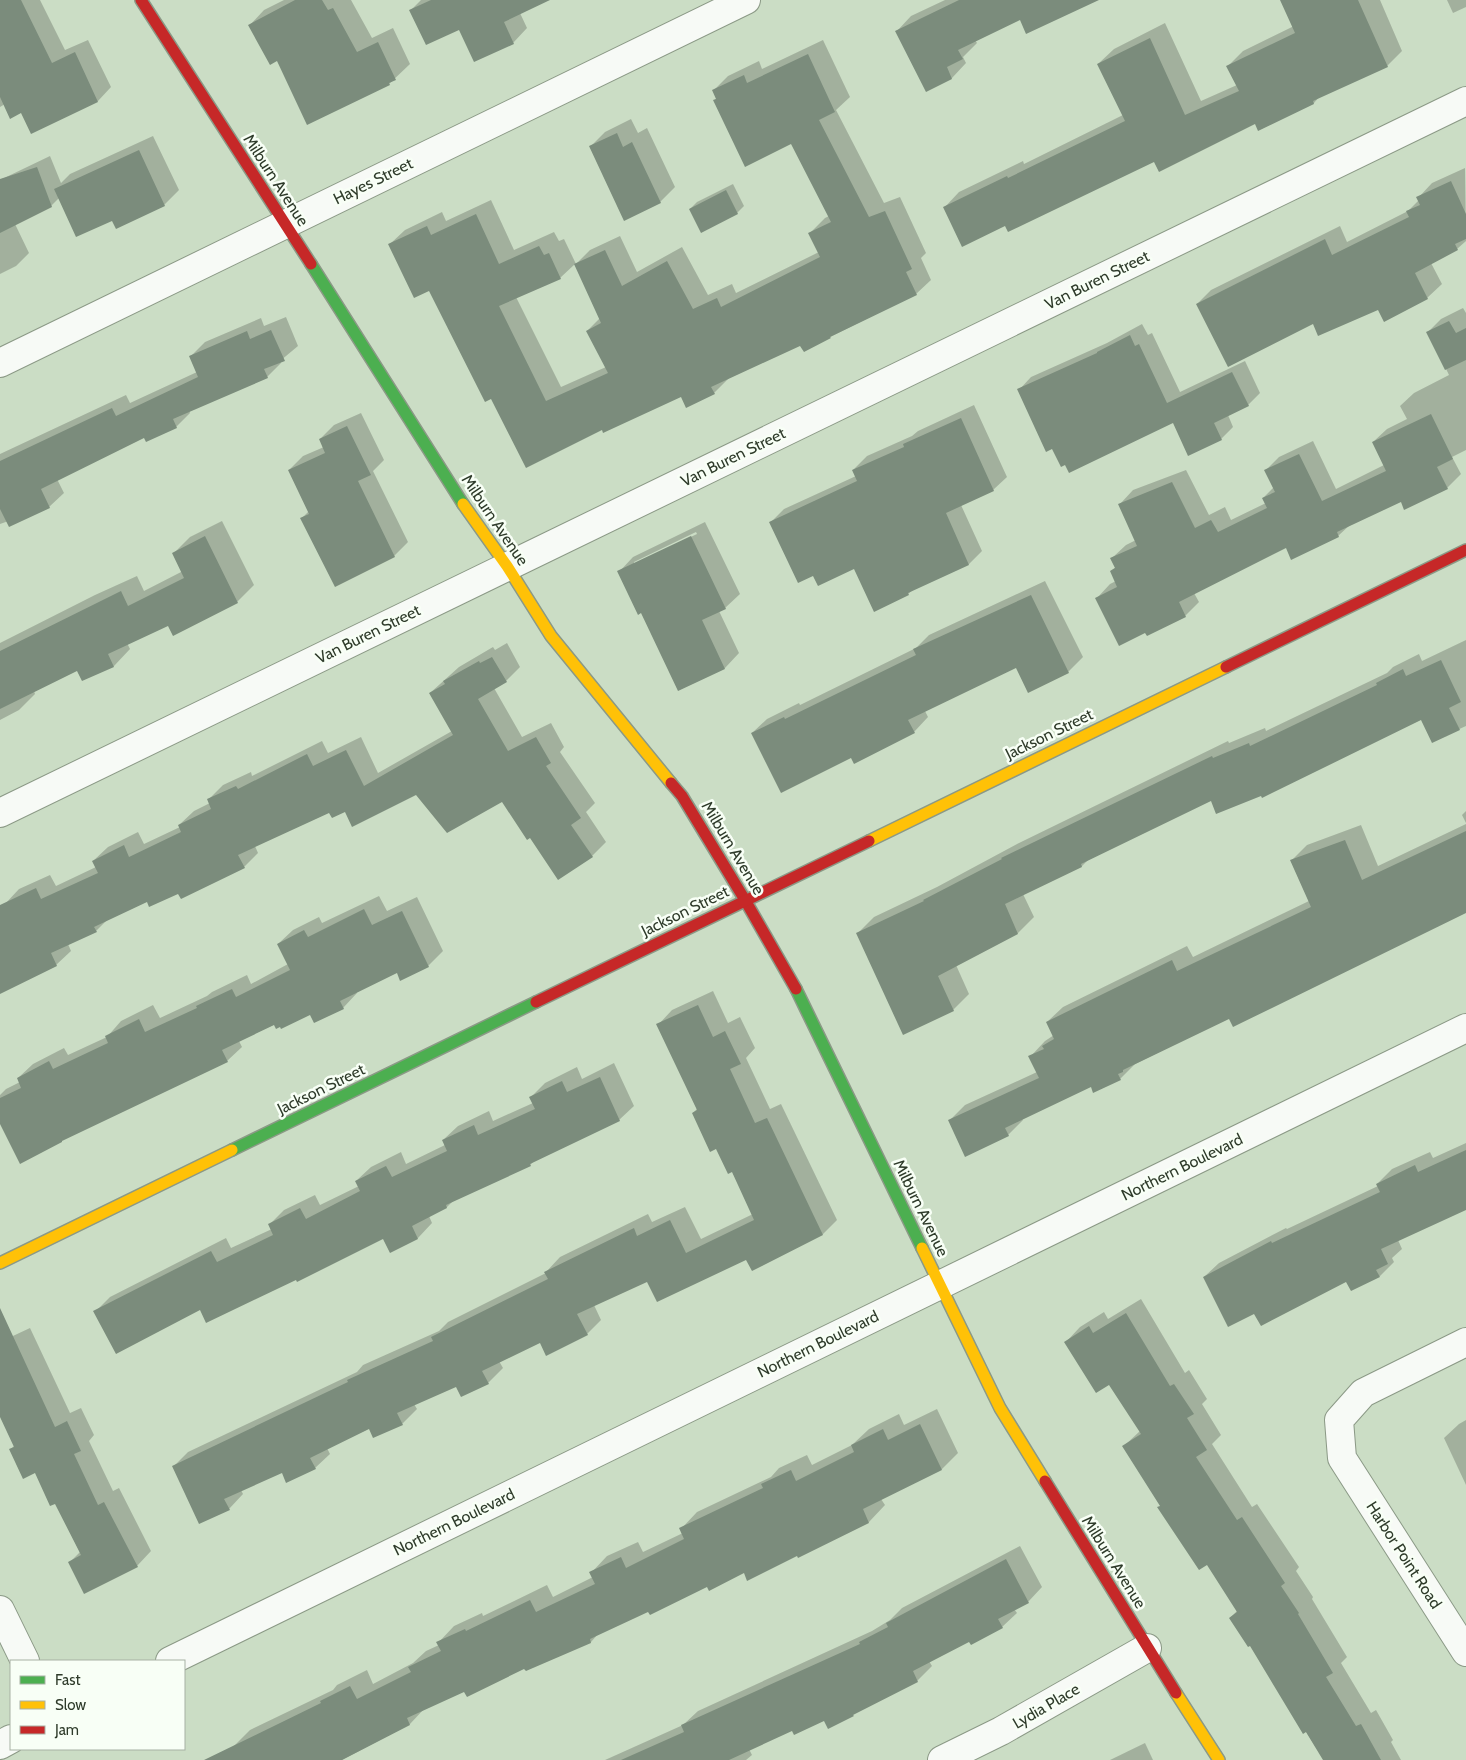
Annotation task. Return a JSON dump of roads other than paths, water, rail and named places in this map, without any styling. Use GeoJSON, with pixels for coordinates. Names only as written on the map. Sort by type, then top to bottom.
{"type":"FeatureCollection","features":[{"type":"Feature","properties":{"kind":"main road","name":"Milburn Avenue"},"geometry":{"type":"LineString","coordinates":[[141,0],[286,224],[475,523],[507,566],[551,636],[682,796],[800,996],[1000,1408],[1147,1648],[1219,1760]]}},
{"type":"Feature","properties":{"kind":"main road","name":"Jackson Street"},"geometry":{"type":"LineString","coordinates":[[0,1263],[1466,550]]}},
{"type":"Feature","properties":{"kind":"street","name":"Hayes Street"},"geometry":{"type":"LineString","coordinates":[[0,363],[746,0]]}},
{"type":"Feature","properties":{"kind":"street","name":"Van Buren Street"},"geometry":{"type":"LineString","coordinates":[[0,813],[1466,101]]}},
{"type":"Feature","properties":{"kind":"street","name":"Northern Boulevard"},"geometry":{"type":"LineString","coordinates":[[172,1660],[1466,1028]]}},
{"type":"Feature","properties":{"kind":"street","name":"Harbor Point Road"},"geometry":{"type":"LineString","coordinates":[[1466,1342],[1363,1393],[1339,1420],[1342,1458],[1466,1652]]}},
{"type":"Feature","properties":{"kind":"street"},"geometry":{"type":"LineString","coordinates":[[0,1610],[25,1660]]}},
{"type":"Feature","properties":{"kind":"street","name":"Lydia Place"},"geometry":{"type":"LineString","coordinates":[[942,1760],[1002,1731],[1147,1648]]}}]}
